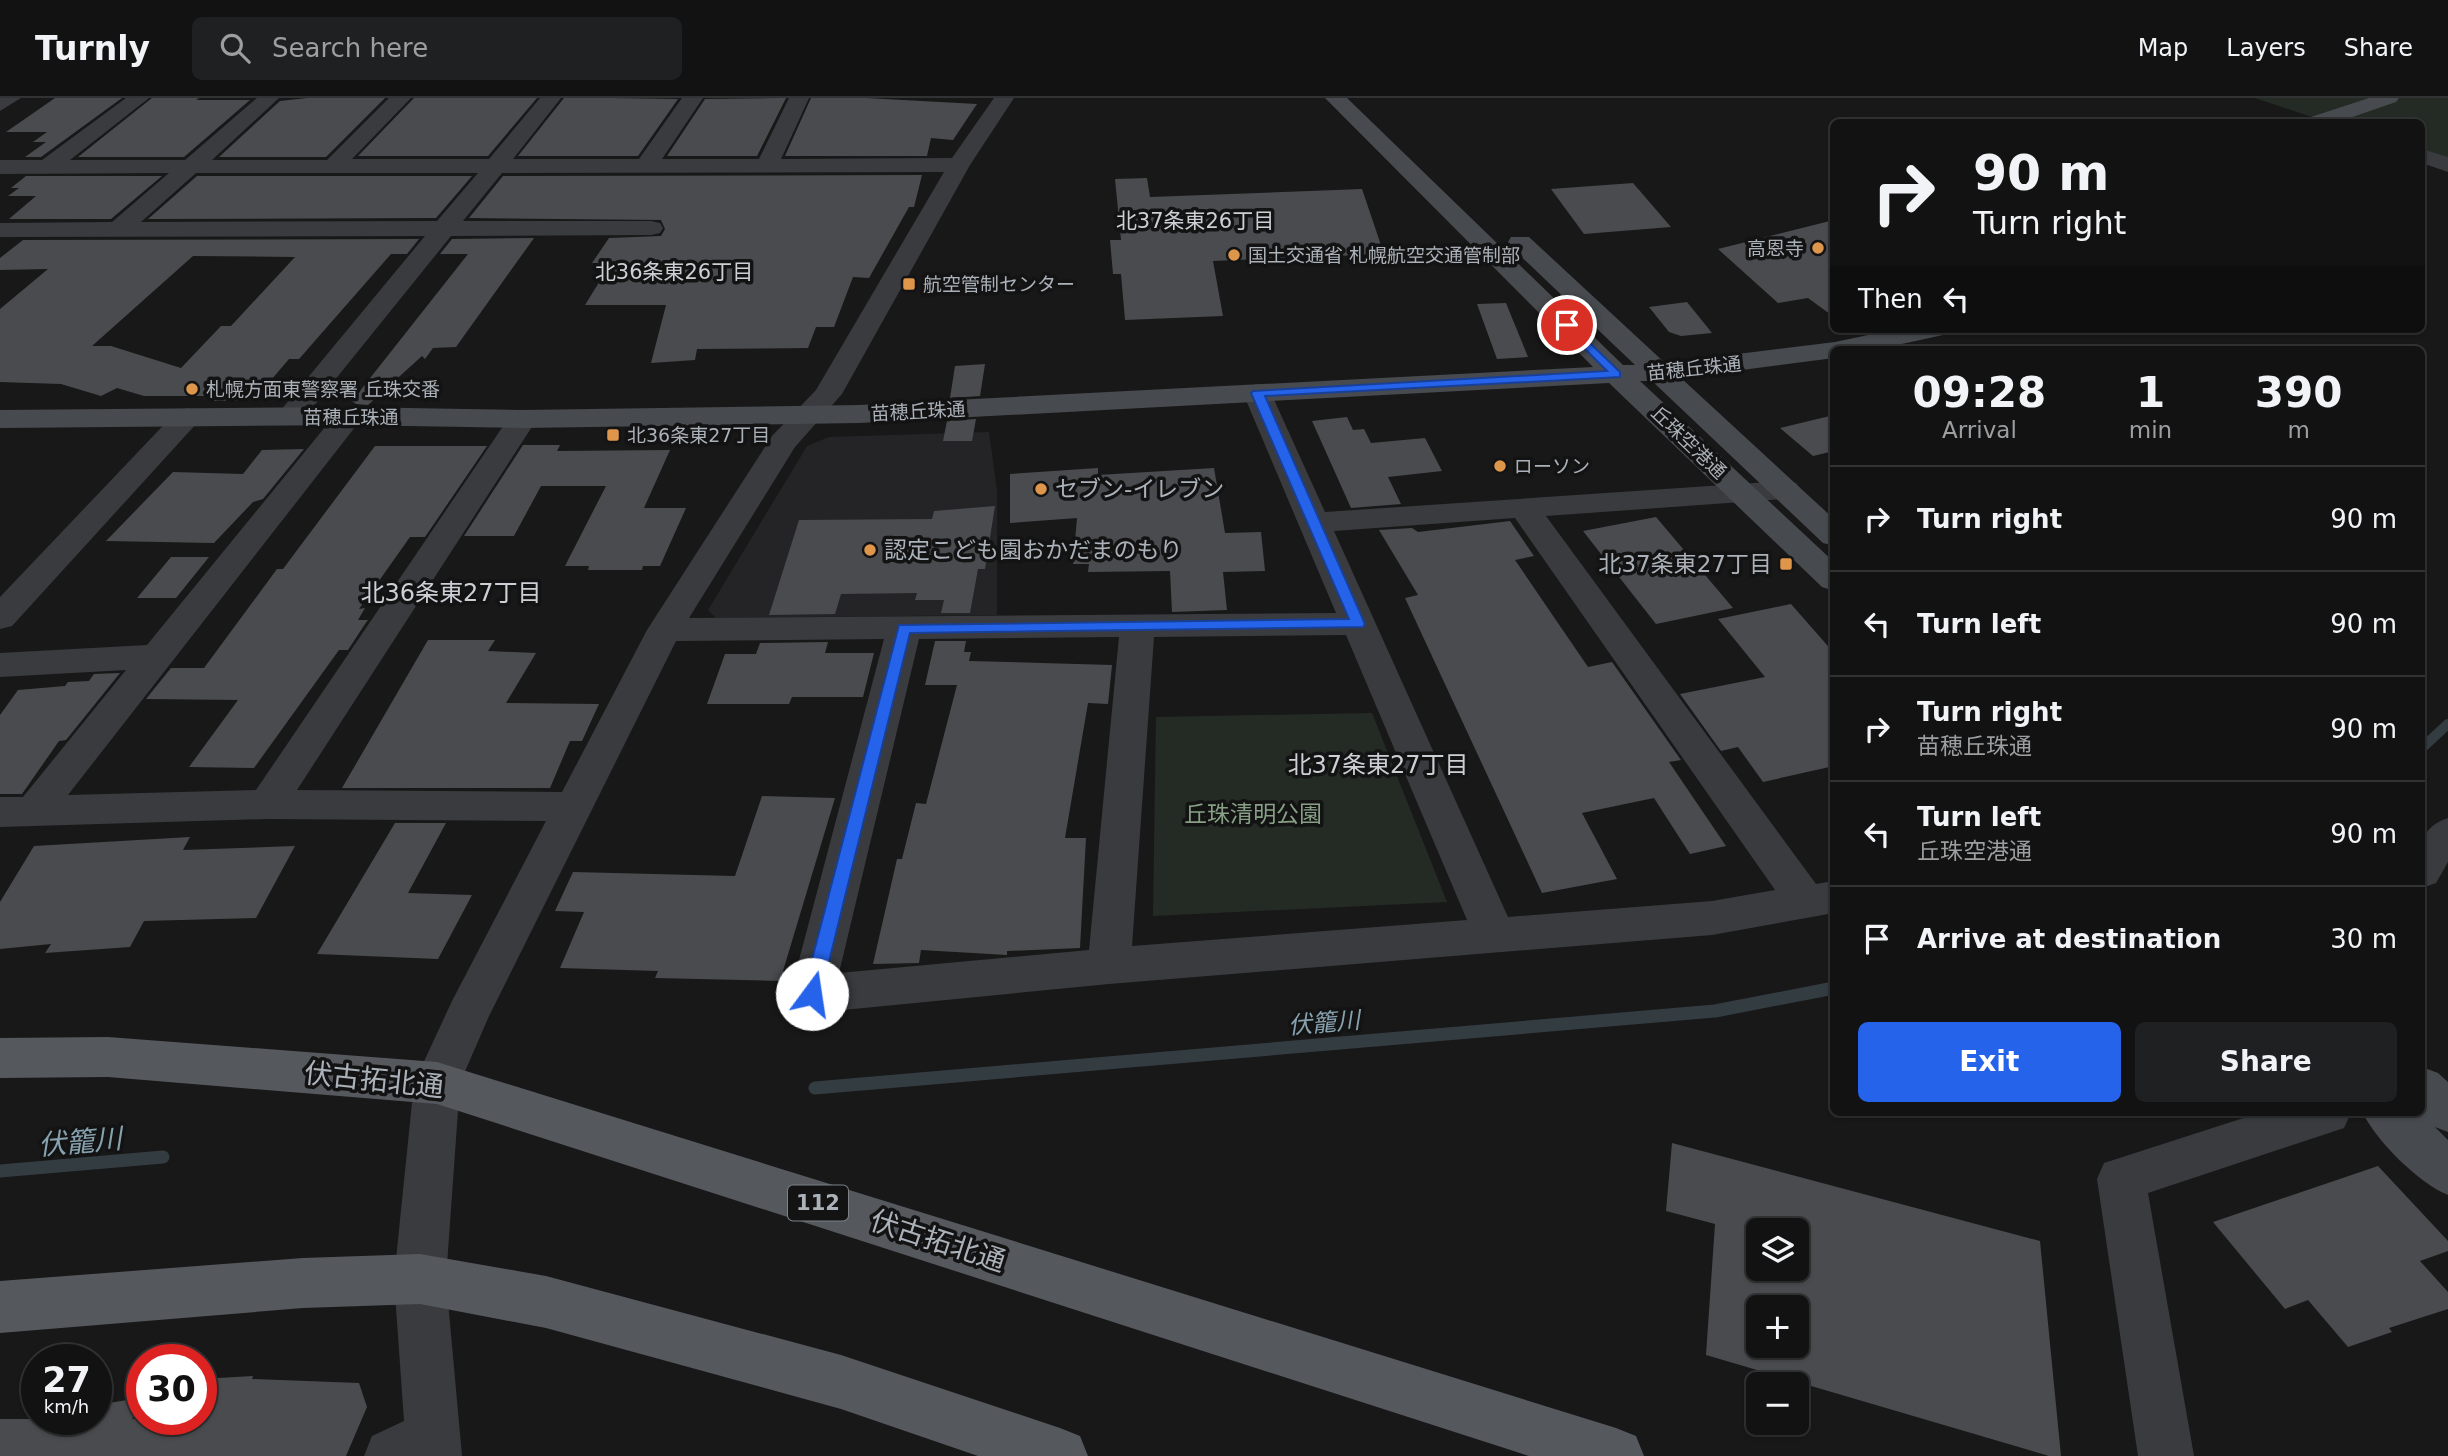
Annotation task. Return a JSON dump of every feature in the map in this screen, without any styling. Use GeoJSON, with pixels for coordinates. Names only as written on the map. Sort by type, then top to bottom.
{"type":"FeatureCollection","features":[{"type":"Feature","properties":{"kind":"main road","name":"丘珠空港通"},"geometry":{"type":"LineString","coordinates":[[1335,98],[1616,374],[1830,576]]}},
{"type":"Feature","properties":{"kind":"main road"},"geometry":{"type":"LineString","coordinates":[[1365,98],[1446,174]]}},
{"type":"Feature","properties":{"kind":"main road"},"geometry":{"type":"LineString","coordinates":[[2329,119],[2389,98]]}},
{"type":"Feature","properties":{"kind":"main road","name":"丘珠空港通"},"geometry":{"type":"LineString","coordinates":[[1507,231],[1830,532]]}},
{"type":"Feature","properties":{"kind":"main road","name":"苗穂丘珠通"},"geometry":{"type":"LineString","coordinates":[[1854,346],[1915,333]]}},
{"type":"Feature","properties":{"kind":"main road","name":"苗穂丘珠通"},"geometry":{"type":"LineString","coordinates":[[0,419],[349,416],[522,419],[810,415],[1659,372],[1830,351]]}},
{"type":"Feature","properties":{"kind":"main road","name":"伏古拓北通"},"geometry":{"type":"LineString","coordinates":[[0,1058],[108,1057],[437,1083],[1616,1456]]}},
{"type":"Feature","properties":{"kind":"main road"},"geometry":{"type":"LineString","coordinates":[[2425,1091],[2448,1111]]}},
{"type":"Feature","properties":{"kind":"main road"},"geometry":{"type":"LineString","coordinates":[[2390,1116],[2448,1172]]}},
{"type":"Feature","properties":{"kind":"main road"},"geometry":{"type":"LineString","coordinates":[[0,1307],[303,1283],[420,1279],[546,1302],[841,1382],[1060,1456]]}},
{"type":"Feature","properties":{"kind":"street"},"geometry":{"type":"LineString","coordinates":[[0,105],[10,98]]}},
{"type":"Feature","properties":{"kind":"street"},"geometry":{"type":"LineString","coordinates":[[47,167],[139,98]]}},
{"type":"Feature","properties":{"kind":"street"},"geometry":{"type":"LineString","coordinates":[[118,230],[269,98]]}},
{"type":"Feature","properties":{"kind":"street"},"geometry":{"type":"LineString","coordinates":[[332,167],[401,98]]}},
{"type":"Feature","properties":{"kind":"street"},"geometry":{"type":"LineString","coordinates":[[291,416],[551,98]]}},
{"type":"Feature","properties":{"kind":"street"},"geometry":{"type":"LineString","coordinates":[[645,167],[693,98]]}},
{"type":"Feature","properties":{"kind":"street"},"geometry":{"type":"LineString","coordinates":[[766,167],[799,98]]}},
{"type":"Feature","properties":{"kind":"street"},"geometry":{"type":"LineString","coordinates":[[420,1449],[420,1279],[437,1083],[468,1014],[664,630],[783,442],[828,394],[959,166],[1004,98]]}},
{"type":"Feature","properties":{"kind":"street"},"geometry":{"type":"LineString","coordinates":[[2425,157],[2448,165]]}},
{"type":"Feature","properties":{"kind":"street"},"geometry":{"type":"LineString","coordinates":[[0,167],[959,166]]}},
{"type":"Feature","properties":{"kind":"street"},"geometry":{"type":"LineString","coordinates":[[5,241],[38,230],[651,228]]}},
{"type":"Feature","properties":{"kind":"street"},"geometry":{"type":"LineString","coordinates":[[1257,393],[1495,936]]}},
{"type":"Feature","properties":{"kind":"street"},"geometry":{"type":"LineString","coordinates":[[17,811],[155,656],[349,416]]}},
{"type":"Feature","properties":{"kind":"street"},"geometry":{"type":"LineString","coordinates":[[0,618],[187,417]]}},
{"type":"Feature","properties":{"kind":"street"},"geometry":{"type":"LineString","coordinates":[[267,804],[522,419]]}},
{"type":"Feature","properties":{"kind":"street"},"geometry":{"type":"LineString","coordinates":[[1313,523],[1745,495],[1785,490]]}},
{"type":"Feature","properties":{"kind":"street"},"geometry":{"type":"LineString","coordinates":[[904,628],[812,994],[1110,966],[1712,918],[1821,900],[1525,510]]}},
{"type":"Feature","properties":{"kind":"street"},"geometry":{"type":"LineString","coordinates":[[664,630],[1358,624]]}},
{"type":"Feature","properties":{"kind":"street"},"geometry":{"type":"LineString","coordinates":[[1110,966],[1137,627]]}},
{"type":"Feature","properties":{"kind":"street"},"geometry":{"type":"LineString","coordinates":[[0,666],[155,656]]}},
{"type":"Feature","properties":{"kind":"street"},"geometry":{"type":"LineString","coordinates":[[17,811],[267,804],[576,807]]}},
{"type":"Feature","properties":{"kind":"street"},"geometry":{"type":"LineString","coordinates":[[2425,863],[2448,833]]}},
{"type":"Feature","properties":{"kind":"street"},"geometry":{"type":"LineString","coordinates":[[2166,1456],[2121,1179],[2319,1116]]}},
{"type":"Feature","properties":{"kind":"shaded area","name":"認定こども園おかだまのもり"},"geometry":{"type":"Polygon","coordinates":[[[989,432],[997,490],[997,615],[716,618],[708,610],[807,446],[829,437],[989,432]]]}},
{"type":"Feature","properties":{"kind":"green space"},"geometry":{"type":"Polygon","coordinates":[[[2255,98],[2448,98],[2448,161],[2425,154],[2425,119],[2318,119],[2255,98]]]}},
{"type":"Feature","properties":{"kind":"green space","name":"丘珠清明公園"},"geometry":{"type":"Polygon","coordinates":[[[1372,713],[1447,902],[1153,916],[1156,717],[1372,713]]]}},
{"type":"Feature","properties":{"kind":"building"},"geometry":{"type":"Polygon","coordinates":[[[55,98],[122,98],[41,157],[25,157],[46,142],[33,142],[47,132],[6,132],[55,98]]]}},
{"type":"Feature","properties":{"kind":"building"},"geometry":{"type":"Polygon","coordinates":[[[152,98],[250,100],[184,157],[78,157],[152,98]]]}},
{"type":"Feature","properties":{"kind":"building"},"geometry":{"type":"Polygon","coordinates":[[[307,98],[385,98],[326,157],[219,157],[280,101],[307,98]]]}},
{"type":"Feature","properties":{"kind":"building"},"geometry":{"type":"Polygon","coordinates":[[[414,98],[537,98],[488,156],[358,156],[414,98]]]}},
{"type":"Feature","properties":{"kind":"building"},"geometry":{"type":"Polygon","coordinates":[[[564,98],[678,99],[638,156],[518,156],[564,98]]]}},
{"type":"Feature","properties":{"kind":"building"},"geometry":{"type":"Polygon","coordinates":[[[786,98],[757,156],[667,156],[705,99],[786,98]]]}},
{"type":"Feature","properties":{"kind":"building"},"geometry":{"type":"Polygon","coordinates":[[[811,98],[977,104],[953,140],[931,138],[927,156],[785,156],[811,98]]]}},
{"type":"Feature","properties":{"kind":"building"},"geometry":{"type":"Polygon","coordinates":[[[922,175],[914,207],[909,207],[869,278],[853,277],[834,327],[816,327],[808,348],[697,349],[695,360],[651,363],[666,305],[585,305],[611,263],[592,263],[609,238],[661,236],[665,229],[661,220],[469,218],[503,176],[922,175]]]}},
{"type":"Feature","properties":{"kind":"building"},"geometry":{"type":"Polygon","coordinates":[[[26,176],[162,176],[111,219],[9,219],[36,196],[8,196],[19,188],[11,188],[26,176]]]}},
{"type":"Feature","properties":{"kind":"building"},"geometry":{"type":"Polygon","coordinates":[[[197,176],[472,176],[436,218],[148,219],[197,176]]]}},
{"type":"Feature","properties":{"kind":"building","name":"国土交通省 札幌航空交通管制部"},"geometry":{"type":"Polygon","coordinates":[[[1147,178],[1150,197],[1362,189],[1384,254],[1213,261],[1223,316],[1125,320],[1121,274],[1113,274],[1110,240],[1121,240],[1115,179],[1147,178]]]}},
{"type":"Feature","properties":{"kind":"building"},"geometry":{"type":"Polygon","coordinates":[[[1633,183],[1671,227],[1584,234],[1551,189],[1633,183]]]}},
{"type":"Feature","properties":{"kind":"building"},"geometry":{"type":"Polygon","coordinates":[[[1830,221],[1830,314],[1808,298],[1778,303],[1718,249],[1830,221]]]}},
{"type":"Feature","properties":{"kind":"building"},"geometry":{"type":"Polygon","coordinates":[[[534,238],[456,347],[433,348],[425,359],[422,356],[368,405],[352,401],[468,254],[440,254],[452,239],[534,238]]]}},
{"type":"Feature","properties":{"kind":"building"},"geometry":{"type":"Polygon","coordinates":[[[419,239],[407,254],[391,254],[299,359],[289,359],[254,400],[210,401],[214,396],[144,396],[117,388],[101,396],[61,384],[0,382],[0,309],[48,269],[0,270],[0,258],[23,240],[419,239]],[[193,256],[92,346],[111,346],[181,368],[221,326],[231,326],[295,257],[193,256]]]}},
{"type":"Feature","properties":{"kind":"building"},"geometry":{"type":"Polygon","coordinates":[[[1687,302],[1712,333],[1681,336],[1669,332],[1649,307],[1687,302]]]}},
{"type":"Feature","properties":{"kind":"building"},"geometry":{"type":"Polygon","coordinates":[[[1506,303],[1528,357],[1497,359],[1477,304],[1506,303]]]}},
{"type":"Feature","properties":{"kind":"building"},"geometry":{"type":"Polygon","coordinates":[[[985,364],[980,396],[950,398],[955,366],[985,364]]]}},
{"type":"Feature","properties":{"kind":"building"},"geometry":{"type":"Polygon","coordinates":[[[1830,416],[1830,452],[1813,456],[1780,428],[1830,416]]]}},
{"type":"Feature","properties":{"kind":"building"},"geometry":{"type":"Polygon","coordinates":[[[1347,417],[1353,430],[1364,429],[1371,443],[1425,438],[1442,471],[1388,477],[1401,504],[1351,508],[1312,421],[1347,417]]]}},
{"type":"Feature","properties":{"kind":"building"},"geometry":{"type":"Polygon","coordinates":[[[976,419],[972,441],[943,441],[947,421],[976,419]]]}},
{"type":"Feature","properties":{"kind":"building"},"geometry":{"type":"Polygon","coordinates":[[[523,445],[560,445],[557,451],[670,450],[644,508],[686,508],[660,566],[643,566],[642,570],[588,570],[589,566],[565,566],[606,486],[541,486],[514,536],[464,536],[523,445]]]}},
{"type":"Feature","properties":{"kind":"building"},"geometry":{"type":"Polygon","coordinates":[[[375,446],[487,446],[425,537],[410,537],[359,609],[365,608],[358,620],[368,620],[348,650],[339,650],[254,768],[189,767],[238,700],[146,699],[171,668],[204,668],[277,569],[283,569],[375,446]]]}},
{"type":"Feature","properties":{"kind":"building"},"geometry":{"type":"Polygon","coordinates":[[[304,449],[263,499],[253,502],[214,543],[106,541],[173,472],[243,474],[262,450],[304,449]]]}},
{"type":"Feature","properties":{"kind":"building"},"geometry":{"type":"Polygon","coordinates":[[[1098,468],[1098,475],[1214,468],[1225,533],[1261,532],[1265,571],[1223,572],[1227,610],[1172,612],[1170,571],[1088,572],[1089,564],[1073,564],[1077,518],[1010,523],[1010,474],[1098,468]]]}},
{"type":"Feature","properties":{"kind":"building"},"geometry":{"type":"Polygon","coordinates":[[[995,506],[985,569],[978,569],[970,613],[941,613],[944,600],[915,600],[917,593],[841,594],[835,614],[769,615],[799,520],[932,519],[934,511],[995,506]]]}},
{"type":"Feature","properties":{"kind":"building"},"geometry":{"type":"Polygon","coordinates":[[[1656,517],[1733,608],[1656,624],[1583,531],[1656,517]]]}},
{"type":"Feature","properties":{"kind":"building"},"geometry":{"type":"Polygon","coordinates":[[[1510,521],[1534,556],[1515,560],[1588,667],[1612,662],[1681,760],[1669,762],[1726,846],[1690,854],[1654,798],[1582,813],[1617,879],[1542,893],[1405,598],[1418,595],[1379,530],[1412,528],[1418,532],[1510,521]]]}},
{"type":"Feature","properties":{"kind":"building"},"geometry":{"type":"Polygon","coordinates":[[[171,557],[209,557],[176,598],[137,598],[171,557]]]}},
{"type":"Feature","properties":{"kind":"building"},"geometry":{"type":"Polygon","coordinates":[[[1791,604],[1830,648],[1830,767],[1763,782],[1738,747],[1721,751],[1680,694],[1765,677],[1718,619],[1791,604]]]}},
{"type":"Feature","properties":{"kind":"building"},"geometry":{"type":"Polygon","coordinates":[[[428,640],[495,640],[488,651],[536,653],[506,703],[599,704],[582,741],[570,741],[550,788],[342,788],[428,640]]]}},
{"type":"Feature","properties":{"kind":"building"},"geometry":{"type":"Polygon","coordinates":[[[935,641],[966,641],[964,652],[971,652],[969,661],[1112,665],[1108,704],[1088,703],[1065,838],[1086,838],[1080,948],[1007,951],[1007,955],[921,950],[919,963],[873,964],[897,859],[902,859],[916,803],[926,804],[957,685],[925,685],[935,641]]]}},
{"type":"Feature","properties":{"kind":"building"},"geometry":{"type":"Polygon","coordinates":[[[828,642],[825,653],[874,653],[863,697],[792,697],[789,704],[707,704],[725,654],[756,654],[760,643],[828,642]]]}},
{"type":"Feature","properties":{"kind":"building"},"geometry":{"type":"Polygon","coordinates":[[[120,673],[66,740],[59,741],[22,794],[0,794],[0,715],[18,690],[65,686],[68,682],[89,681],[94,674],[120,673]]]}},
{"type":"Feature","properties":{"kind":"building"},"geometry":{"type":"Polygon","coordinates":[[[762,796],[835,798],[780,981],[655,978],[658,971],[560,968],[584,912],[555,911],[573,872],[735,876],[762,796]]]}},
{"type":"Feature","properties":{"kind":"building"},"geometry":{"type":"Polygon","coordinates":[[[395,823],[446,823],[408,893],[472,895],[438,959],[317,954],[395,823]]]}},
{"type":"Feature","properties":{"kind":"building"},"geometry":{"type":"Polygon","coordinates":[[[190,837],[183,850],[295,846],[256,918],[144,921],[130,947],[45,953],[51,944],[0,949],[0,902],[34,846],[190,837]]]}},
{"type":"Feature","properties":{"kind":"building"},"geometry":{"type":"Polygon","coordinates":[[[1672,1143],[2040,1241],[2061,1456],[2049,1456],[1809,1385],[1809,1372],[1764,1372],[1706,1355],[1715,1224],[1666,1211],[1672,1143]]]}},
{"type":"Feature","properties":{"kind":"building"},"geometry":{"type":"Polygon","coordinates":[[[2378,1166],[2448,1241],[2448,1251],[2420,1261],[2448,1292],[2448,1309],[2389,1328],[2392,1332],[2348,1347],[2308,1300],[2285,1309],[2213,1222],[2378,1166]]]}},
{"type":"Feature","properties":{"kind":"building"},"geometry":{"type":"Polygon","coordinates":[[[253,1376],[252,1379],[359,1383],[367,1407],[346,1456],[0,1456],[0,1419],[21,1419],[21,1435],[112,1435],[112,1402],[126,1400],[126,1435],[217,1435],[217,1378],[253,1376]]]}},
{"type":"Feature","properties":{"kind":"waterway","name":"伏籠川"},"geometry":{"type":"LineString","coordinates":[[2425,745],[2448,724]]}},
{"type":"Feature","properties":{"kind":"waterway","name":"伏籠川"},"geometry":{"type":"LineString","coordinates":[[815,1088],[1715,1011],[1830,989]]}},
{"type":"Feature","properties":{"kind":"waterway","name":"伏籠川"},"geometry":{"type":"LineString","coordinates":[[0,1171],[163,1157]]}},
{"type":"Feature","properties":{"kind":"place","name":"高恩寺"},"geometry":{"type":"Point","coordinates":[1818,248]}},
{"type":"Feature","properties":{"kind":"place","name":"国土交通省 札幌航空交通管制部"},"geometry":{"type":"Point","coordinates":[1234,255]}},
{"type":"Feature","properties":{"kind":"place","name":"航空管制センター"},"geometry":{"type":"Point","coordinates":[909,284]}},
{"type":"Feature","properties":{"kind":"place","name":"札幌方面東警察署 丘珠交番"},"geometry":{"type":"Point","coordinates":[192,389]}},
{"type":"Feature","properties":{"kind":"place","name":"北36条東27丁目"},"geometry":{"type":"Point","coordinates":[613,435]}},
{"type":"Feature","properties":{"kind":"place","name":"ローソン"},"geometry":{"type":"Point","coordinates":[1500,466]}},
{"type":"Feature","properties":{"kind":"place","name":"セブン-イレブン"},"geometry":{"type":"Point","coordinates":[1041,489]}},
{"type":"Feature","properties":{"kind":"place","name":"認定こども園おかだまのもり"},"geometry":{"type":"Point","coordinates":[870,550]}},
{"type":"Feature","properties":{"kind":"place","name":"北37条東27丁目"},"geometry":{"type":"Point","coordinates":[1786,564]}},
{"type":"Feature","properties":{"kind":"district","name":"北37条東26丁目"},"geometry":{"type":"Point","coordinates":[1195,221]}},
{"type":"Feature","properties":{"kind":"district","name":"北36条東26丁目"},"geometry":{"type":"Point","coordinates":[674,272]}},
{"type":"Feature","properties":{"kind":"district","name":"北36条東27丁目"},"geometry":{"type":"Point","coordinates":[451,593]}},
{"type":"Feature","properties":{"kind":"district","name":"北37条東27丁目"},"geometry":{"type":"Point","coordinates":[1378,765]}},
{"type":"Feature","properties":{"kind":"route"},"geometry":{"type":"LineString","coordinates":[[812,994],[904,628],[1358,624],[1257,393],[1616,374],[1567,325]]}}]}
